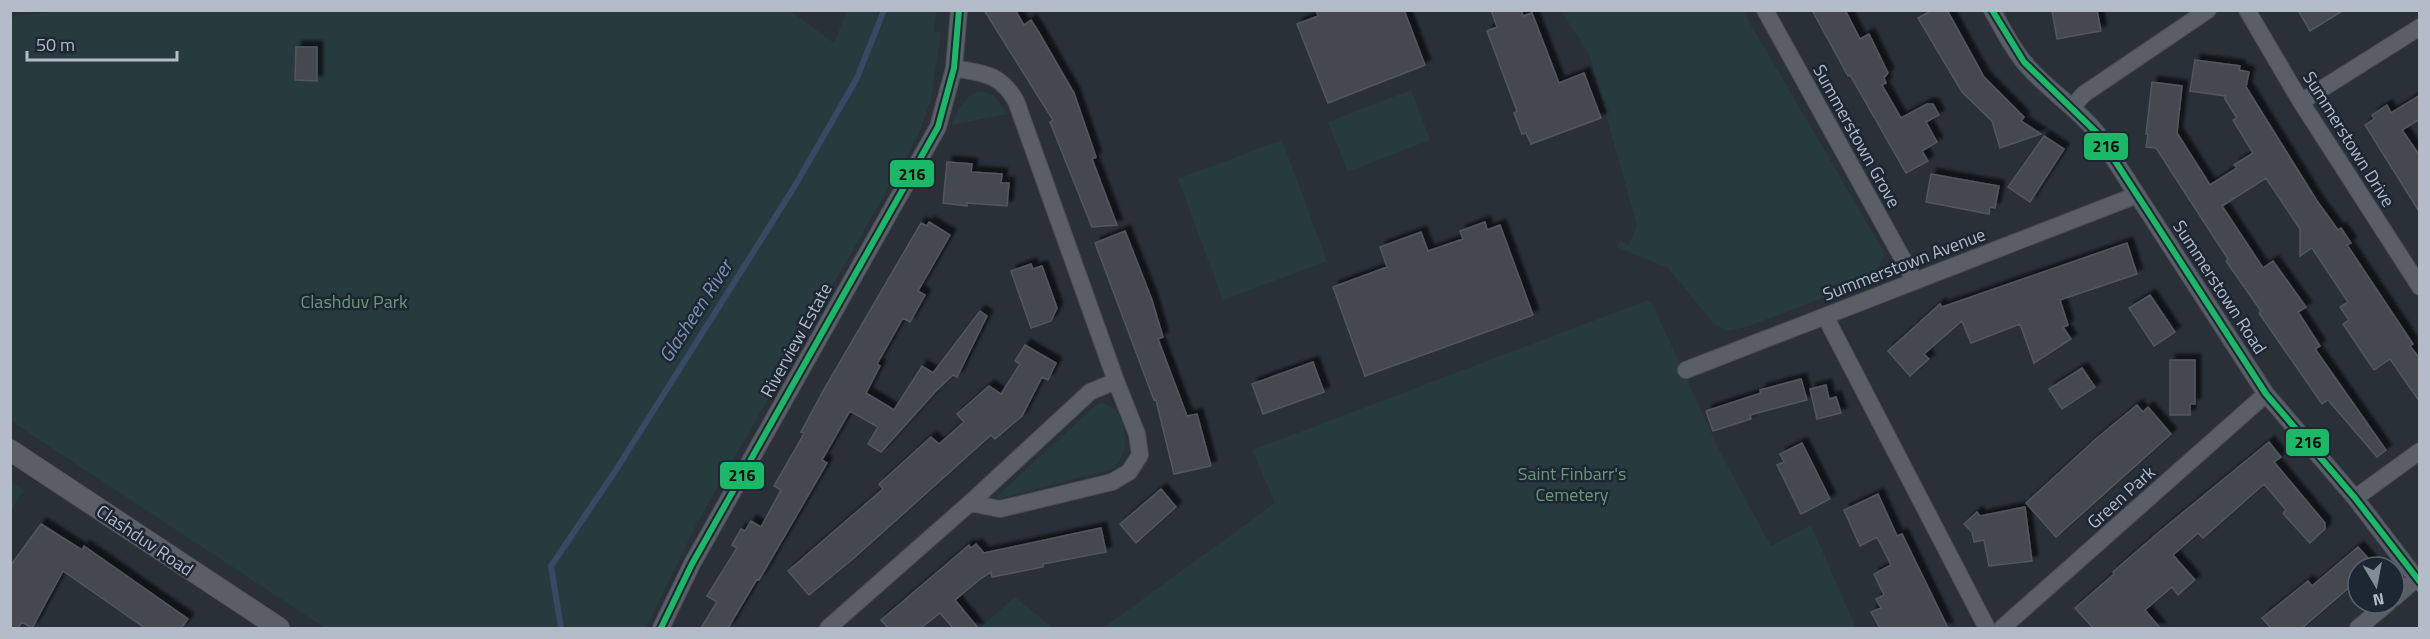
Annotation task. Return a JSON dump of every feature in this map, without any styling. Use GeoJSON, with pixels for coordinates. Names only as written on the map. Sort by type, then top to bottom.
{"type":"FeatureCollection","features":[{"type":"Feature","properties":{"kind":"street","name":"Riverview Estate"},"geometry":{"type":"LineString","coordinates":[[661,628],[692,564],[938,127],[954,68],[959,10]]}},
{"type":"Feature","properties":{"kind":"street","name":"Summerstown Grove"},"geometry":{"type":"LineString","coordinates":[[1765,10],[1915,281]]}},
{"type":"Feature","properties":{"kind":"street","name":"Summerstown Road"},"geometry":{"type":"LineString","coordinates":[[1992,10],[2030,70],[2072,107],[2097,133],[2266,394],[2355,498],[2418,581]]}},
{"type":"Feature","properties":{"kind":"street"},"geometry":{"type":"LineString","coordinates":[[2072,107],[2084,94],[2208,10]]}},
{"type":"Feature","properties":{"kind":"street","name":"Summerstown Drive"},"geometry":{"type":"LineString","coordinates":[[2247,10],[2301,102],[2420,287]]}},
{"type":"Feature","properties":{"kind":"street"},"geometry":{"type":"LineString","coordinates":[[2301,102],[2420,27]]}},
{"type":"Feature","properties":{"kind":"street"},"geometry":{"type":"LineString","coordinates":[[954,68],[1002,81],[1016,101],[1137,435],[1140,455],[1129,472],[1112,482],[1000,509],[970,503]]}},
{"type":"Feature","properties":{"kind":"street","name":"Summerstown Avenue"},"geometry":{"type":"LineString","coordinates":[[1686,370],[2137,195]]}},
{"type":"Feature","properties":{"kind":"street"},"geometry":{"type":"LineString","coordinates":[[1825,316],[1987,628]]}},
{"type":"Feature","properties":{"kind":"street"},"geometry":{"type":"LineString","coordinates":[[828,628],[970,503],[1090,392],[1116,381]]}},
{"type":"Feature","properties":{"kind":"street","name":"Green Park"},"geometry":{"type":"LineString","coordinates":[[2002,628],[2266,394]]}},
{"type":"Feature","properties":{"kind":"street","name":"Clashduv Road"},"geometry":{"type":"LineString","coordinates":[[10,450],[279,628]]}},
{"type":"Feature","properties":{"kind":"street"},"geometry":{"type":"LineString","coordinates":[[2355,498],[2420,452]]}},
{"type":"Feature","properties":{"kind":"street"},"geometry":{"type":"LineString","coordinates":[[2358,628],[2374,615]]}},
{"type":"Feature","properties":{"kind":"green space","name":"Clashduv Park"},"geometry":{"type":"Polygon","coordinates":[[[64,10],[789,10],[834,43],[847,11],[937,10],[934,31],[941,33],[931,100],[918,136],[697,523],[646,628],[325,628],[11,421],[10,17],[64,10]]]}},
{"type":"Feature","properties":{"kind":"green space"},"geometry":{"type":"Polygon","coordinates":[[[1561,11],[1743,11],[1881,247],[1884,257],[1875,273],[1865,282],[1746,327],[1728,331],[1714,324],[1668,268],[1617,247],[1620,240],[1629,245],[1637,226],[1589,54],[1561,11]]]}},
{"type":"Feature","properties":{"kind":"green space"},"geometry":{"type":"Polygon","coordinates":[[[1411,90],[1430,140],[1348,172],[1328,122],[1411,90]]]}},
{"type":"Feature","properties":{"kind":"green space"},"geometry":{"type":"Polygon","coordinates":[[[981,91],[993,95],[1008,114],[951,125],[966,99],[981,91]]]}},
{"type":"Feature","properties":{"kind":"green space"},"geometry":{"type":"Polygon","coordinates":[[[1282,140],[1327,261],[1223,300],[1178,179],[1282,140]]]}},
{"type":"Feature","properties":{"kind":"green space","name":"Saint Finbarr's Cemetery"},"geometry":{"type":"Polygon","coordinates":[[[1648,300],[1652,303],[1719,450],[1771,546],[1811,525],[1856,628],[1103,628],[1275,503],[1252,450],[1648,300]]]}},
{"type":"Feature","properties":{"kind":"green space"},"geometry":{"type":"Polygon","coordinates":[[[1100,403],[1116,412],[1122,421],[1124,431],[1124,452],[1113,469],[1000,498],[996,497],[1096,405],[1100,403]]]}},
{"type":"Feature","properties":{"kind":"green space"},"geometry":{"type":"Polygon","coordinates":[[[11,481],[24,490],[11,510],[11,481]]]}},
{"type":"Feature","properties":{"kind":"green space"},"geometry":{"type":"Polygon","coordinates":[[[1015,597],[1053,628],[980,628],[1015,597]]]}},
{"type":"Feature","properties":{"kind":"building"},"geometry":{"type":"Polygon","coordinates":[[[984,10],[1015,10],[1024,25],[1031,20],[1038,31],[1074,93],[1096,157],[1092,159],[1117,225],[1092,227],[1050,122],[1053,120],[984,10]]]}},
{"type":"Feature","properties":{"kind":"building"},"geometry":{"type":"Polygon","coordinates":[[[1316,10],[1404,10],[1425,65],[1328,103],[1297,24],[1318,16],[1316,10]]]}},
{"type":"Feature","properties":{"kind":"building"},"geometry":{"type":"Polygon","coordinates":[[[1491,10],[1521,10],[1523,16],[1532,13],[1559,83],[1584,73],[1601,118],[1531,144],[1526,133],[1522,134],[1514,113],[1517,111],[1487,31],[1497,27],[1491,10]]]}},
{"type":"Feature","properties":{"kind":"building"},"geometry":{"type":"Polygon","coordinates":[[[1812,10],[1845,10],[1860,39],[1869,34],[1888,73],[1884,78],[1886,83],[1882,85],[1901,118],[1927,104],[1933,104],[1939,115],[1926,122],[1937,142],[1922,151],[1928,161],[1906,173],[1812,10]]]}},
{"type":"Feature","properties":{"kind":"building"},"geometry":{"type":"Polygon","coordinates":[[[1932,10],[1947,10],[1984,77],[2024,117],[2021,121],[2041,134],[2000,148],[1992,121],[1962,92],[1918,18],[1932,10]]]}},
{"type":"Feature","properties":{"kind":"building"},"geometry":{"type":"Polygon","coordinates":[[[2052,10],[2097,10],[2101,31],[2057,39],[2052,10]]]}},
{"type":"Feature","properties":{"kind":"building"},"geometry":{"type":"Polygon","coordinates":[[[2298,10],[2344,10],[2310,31],[2298,10]]]}},
{"type":"Feature","properties":{"kind":"building"},"geometry":{"type":"Polygon","coordinates":[[[296,47],[317,47],[317,81],[295,80],[296,47]]]}},
{"type":"Feature","properties":{"kind":"building"},"geometry":{"type":"Polygon","coordinates":[[[2195,60],[2240,66],[2239,70],[2249,72],[2246,87],[2317,201],[2338,230],[2341,228],[2351,243],[2347,245],[2413,344],[2410,346],[2420,359],[2420,402],[2390,359],[2374,370],[2343,324],[2349,320],[2340,307],[2348,302],[2312,248],[2300,256],[2300,229],[2266,178],[2222,206],[2263,268],[2273,261],[2306,307],[2298,312],[2320,346],[2315,349],[2386,450],[2377,457],[2328,400],[2322,404],[2259,313],[2261,311],[2226,261],[2228,259],[2156,148],[2146,147],[2152,82],[2182,86],[2177,133],[2210,185],[2237,168],[2234,165],[2253,153],[2233,120],[2237,118],[2225,96],[2190,91],[2195,60]]]}},
{"type":"Feature","properties":{"kind":"building"},"geometry":{"type":"Polygon","coordinates":[[[2420,95],[2420,119],[2402,130],[2420,156],[2420,213],[2365,125],[2374,119],[2372,115],[2387,105],[2391,113],[2420,95]]]}},
{"type":"Feature","properties":{"kind":"building"},"geometry":{"type":"Polygon","coordinates":[[[2044,136],[2064,149],[2030,202],[2008,187],[2044,136]]]}},
{"type":"Feature","properties":{"kind":"building"},"geometry":{"type":"Polygon","coordinates":[[[947,162],[972,164],[971,172],[1002,174],[1001,183],[1009,183],[1007,206],[967,203],[967,206],[943,203],[947,162]]]}},
{"type":"Feature","properties":{"kind":"building"},"geometry":{"type":"Polygon","coordinates":[[[1931,174],[1999,186],[1995,208],[1990,207],[1989,214],[1926,202],[1931,174]]]}},
{"type":"Feature","properties":{"kind":"building"},"geometry":{"type":"Polygon","coordinates":[[[929,222],[950,235],[918,291],[925,295],[910,322],[903,318],[877,364],[880,366],[866,393],[894,410],[922,366],[933,373],[980,311],[987,316],[957,377],[953,375],[936,391],[881,452],[868,444],[878,427],[850,411],[822,460],[827,463],[759,580],[757,579],[728,628],[701,628],[717,602],[707,596],[737,548],[732,545],[741,529],[745,531],[751,521],[761,527],[781,490],[774,486],[800,441],[804,433],[801,432],[823,391],[921,223],[927,226],[929,222]]]}},
{"type":"Feature","properties":{"kind":"building"},"geometry":{"type":"Polygon","coordinates":[[[1485,222],[1487,230],[1500,225],[1533,315],[1365,376],[1333,287],[1387,267],[1380,247],[1421,232],[1428,251],[1463,239],[1460,231],[1485,222]]]}},
{"type":"Feature","properties":{"kind":"building"},"geometry":{"type":"Polygon","coordinates":[[[1125,231],[1152,300],[1163,337],[1158,339],[1187,416],[1197,414],[1211,466],[1174,474],[1156,400],[1154,400],[1095,243],[1125,231]]]}},
{"type":"Feature","properties":{"kind":"building"},"geometry":{"type":"Polygon","coordinates":[[[2127,243],[2137,274],[2060,300],[2068,325],[2063,327],[2071,339],[2034,363],[2020,324],[1971,343],[1962,321],[1924,354],[1929,359],[1910,376],[1888,351],[1940,304],[1942,307],[2127,243]]]}},
{"type":"Feature","properties":{"kind":"building"},"geometry":{"type":"Polygon","coordinates":[[[1031,264],[1033,269],[1042,266],[1057,308],[1051,321],[1031,328],[1011,271],[1031,264]]]}},
{"type":"Feature","properties":{"kind":"building"},"geometry":{"type":"Polygon","coordinates":[[[2150,295],[2175,332],[2154,346],[2129,308],[2150,295]]]}},
{"type":"Feature","properties":{"kind":"building"},"geometry":{"type":"Polygon","coordinates":[[[1025,345],[1056,363],[1048,380],[1042,377],[1022,416],[995,439],[991,435],[854,558],[809,595],[788,571],[883,489],[879,484],[931,437],[939,444],[964,422],[957,414],[989,386],[1001,394],[1020,364],[1015,361],[1025,345]]]}},
{"type":"Feature","properties":{"kind":"building"},"geometry":{"type":"Polygon","coordinates":[[[2170,360],[2195,360],[2195,404],[2190,404],[2190,415],[2170,415],[2170,360]]]}},
{"type":"Feature","properties":{"kind":"building"},"geometry":{"type":"Polygon","coordinates":[[[1313,362],[1324,392],[1263,414],[1252,384],[1313,362]]]}},
{"type":"Feature","properties":{"kind":"building"},"geometry":{"type":"Polygon","coordinates":[[[2082,368],[2095,387],[2062,409],[2049,389],[2082,368]]]}},
{"type":"Feature","properties":{"kind":"building"},"geometry":{"type":"Polygon","coordinates":[[[1801,379],[1807,400],[1750,415],[1751,419],[1713,431],[1706,411],[1761,393],[1760,390],[1801,379]]]}},
{"type":"Feature","properties":{"kind":"building"},"geometry":{"type":"Polygon","coordinates":[[[1826,385],[1829,399],[1836,397],[1841,413],[1817,419],[1810,389],[1826,385]]]}},
{"type":"Feature","properties":{"kind":"building"},"geometry":{"type":"Polygon","coordinates":[[[2137,405],[2143,412],[2148,407],[2171,434],[2056,537],[2026,503],[2137,405]]]}},
{"type":"Feature","properties":{"kind":"building"},"geometry":{"type":"Polygon","coordinates":[[[2269,442],[2281,457],[2274,462],[2325,523],[2325,529],[2310,543],[2283,513],[2286,510],[2264,484],[2203,538],[2198,533],[2173,555],[2195,580],[2178,595],[2172,587],[2145,610],[2160,628],[2093,628],[2075,608],[2159,532],[2269,442]]]}},
{"type":"Feature","properties":{"kind":"building"},"geometry":{"type":"Polygon","coordinates":[[[1802,443],[1830,499],[1801,514],[1777,465],[1784,462],[1780,454],[1802,443]]]}},
{"type":"Feature","properties":{"kind":"building"},"geometry":{"type":"Polygon","coordinates":[[[1161,489],[1176,507],[1136,543],[1120,524],[1161,489]]]}},
{"type":"Feature","properties":{"kind":"building"},"geometry":{"type":"Polygon","coordinates":[[[1878,494],[1897,536],[1902,534],[1948,628],[1880,628],[1871,612],[1881,608],[1876,599],[1884,595],[1874,574],[1891,565],[1877,537],[1860,546],[1844,510],[1878,494]]]}},
{"type":"Feature","properties":{"kind":"building"},"geometry":{"type":"Polygon","coordinates":[[[2025,507],[2032,561],[1989,566],[1984,540],[1974,542],[1972,532],[1964,524],[1977,512],[1980,516],[2025,507]]]}},
{"type":"Feature","properties":{"kind":"building"},"geometry":{"type":"Polygon","coordinates":[[[41,524],[82,550],[84,546],[188,619],[181,628],[145,628],[63,571],[32,628],[22,622],[18,628],[10,628],[10,566],[41,524]]]}},
{"type":"Feature","properties":{"kind":"building"},"geometry":{"type":"Polygon","coordinates":[[[1101,528],[1106,552],[992,577],[991,572],[979,580],[955,600],[978,628],[953,628],[940,613],[921,628],[888,628],[881,620],[969,545],[971,548],[976,544],[984,553],[1101,528]]]}},
{"type":"Feature","properties":{"kind":"building"},"geometry":{"type":"Polygon","coordinates":[[[2358,547],[2365,555],[2349,555],[2358,547]]]}},
{"type":"Feature","properties":{"kind":"building"},"geometry":{"type":"Polygon","coordinates":[[[2346,557],[2346,590],[2302,628],[2271,628],[2262,618],[2308,581],[2312,586],[2346,557]]]}},
{"type":"Feature","properties":{"kind":"waterway","name":"Glasheen River"},"geometry":{"type":"LineString","coordinates":[[561,628],[551,566],[614,473],[793,189],[857,78],[884,10]]}},
{"type":"Feature","properties":{"kind":"transit line","name":"216"},"geometry":{"type":"LineString","coordinates":[[661,628],[692,564],[938,127],[954,68],[959,10]]}},
{"type":"Feature","properties":{"kind":"transit line","name":"216"},"geometry":{"type":"LineString","coordinates":[[1992,10],[2024,62],[2097,133],[2266,394],[2355,498],[2420,582]]}}]}
